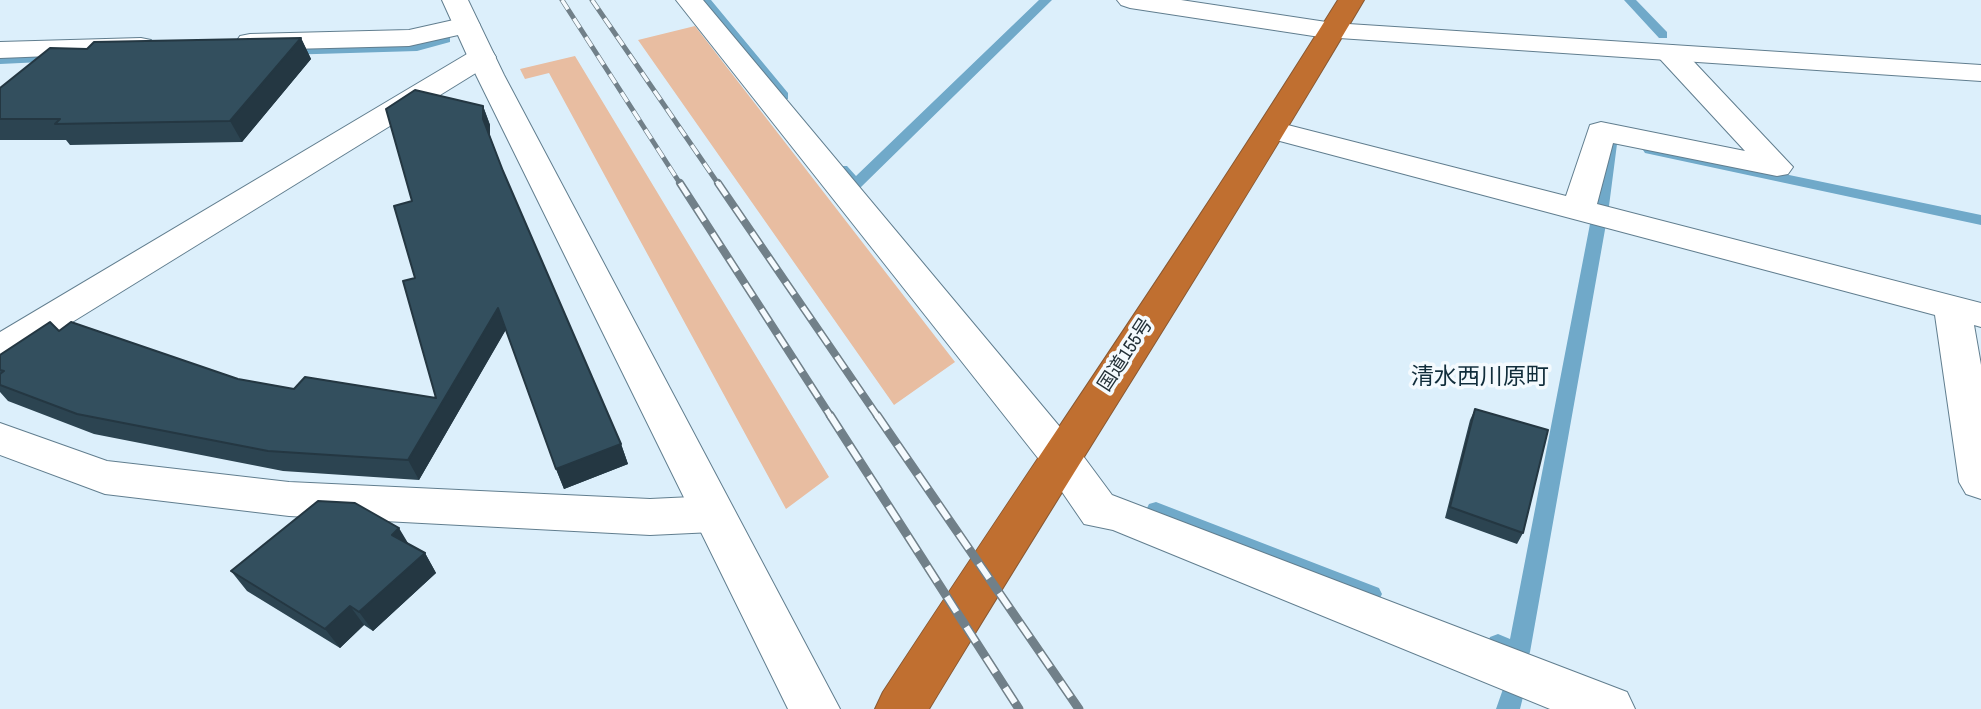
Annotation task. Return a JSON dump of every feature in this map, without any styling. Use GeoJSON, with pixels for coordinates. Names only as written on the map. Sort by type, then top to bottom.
{"type":"FeatureCollection","features":[{"type":"Feature","properties":{"kind":"highway","name":"国道155号"},"geometry":{"type":"LineString","coordinates":[[901,709],[1060,456],[1272,130],[1342,15]]}},
{"type":"Feature","properties":{"kind":"street"},"geometry":{"type":"LineString","coordinates":[[689,0],[1060,456],[1100,512],[1117,513],[1609,709]]}},
{"type":"Feature","properties":{"kind":"street"},"geometry":{"type":"LineString","coordinates":[[1130,0],[1342,15],[1670,53],[1981,73]]}},
{"type":"Feature","properties":{"kind":"street"},"geometry":{"type":"LineString","coordinates":[[218,43],[409,38],[468,27]]}},
{"type":"Feature","properties":{"kind":"street"},"geometry":{"type":"LineString","coordinates":[[0,349],[468,27]]}},
{"type":"Feature","properties":{"kind":"street"},"geometry":{"type":"LineString","coordinates":[[468,27],[814,709]]}},
{"type":"Feature","properties":{"kind":"street"},"geometry":{"type":"LineString","coordinates":[[0,50],[164,45]]}},
{"type":"Feature","properties":{"kind":"street"},"geometry":{"type":"LineString","coordinates":[[1579,209],[1601,131],[1777,167],[1670,53]]}},
{"type":"Feature","properties":{"kind":"street"},"geometry":{"type":"LineString","coordinates":[[1272,130],[1966,311],[1981,482]]}},
{"type":"Feature","properties":{"kind":"street"},"geometry":{"type":"LineString","coordinates":[[0,439],[105,477],[289,499],[650,517],[713,514]]}},
{"type":"Feature","properties":{"kind":"shaded area"},"geometry":{"type":"Polygon","coordinates":[[[695,26],[955,362],[894,405],[638,40],[695,26]]]}},
{"type":"Feature","properties":{"kind":"shaded area"},"geometry":{"type":"Polygon","coordinates":[[[575,56],[829,477],[786,509],[549,73],[525,79],[520,69],[575,56]]]}},
{"type":"Feature","properties":{"kind":"building"},"geometry":{"type":"Polygon","coordinates":[[[301,38],[230,121],[55,124],[60,119],[0,119],[0,88],[50,48],[87,49],[94,42],[301,38]]]}},
{"type":"Feature","properties":{"kind":"building"},"geometry":{"type":"Polygon","coordinates":[[[415,90],[483,106],[483,119],[503,171],[621,444],[556,469],[498,308],[408,460],[268,451],[77,414],[0,385],[0,374],[4,371],[0,370],[0,355],[50,322],[59,331],[71,322],[238,379],[294,389],[305,377],[436,398],[403,281],[415,278],[394,206],[412,201],[386,109],[415,90]]]}},
{"type":"Feature","properties":{"kind":"building"},"geometry":{"type":"Polygon","coordinates":[[[1475,409],[1548,430],[1523,533],[1450,507],[1475,409]]]}},
{"type":"Feature","properties":{"kind":"building"},"geometry":{"type":"Polygon","coordinates":[[[318,501],[355,503],[399,528],[392,535],[425,553],[359,612],[350,606],[325,629],[231,571],[318,501]]]}},
{"type":"Feature","properties":{"kind":"waterway"},"geometry":{"type":"LineString","coordinates":[[705,0],[783,96]]}},
{"type":"Feature","properties":{"kind":"waterway"},"geometry":{"type":"LineString","coordinates":[[842,169],[855,185],[1046,0]]}},
{"type":"Feature","properties":{"kind":"waterway"},"geometry":{"type":"LineString","coordinates":[[1630,0],[1663,35]]}},
{"type":"Feature","properties":{"kind":"waterway"},"geometry":{"type":"LineString","coordinates":[[283,51],[417,47],[446,39]]}},
{"type":"Feature","properties":{"kind":"waterway"},"geometry":{"type":"LineString","coordinates":[[0,60],[59,58]]}},
{"type":"Feature","properties":{"kind":"waterway"},"geometry":{"type":"LineString","coordinates":[[1601,206],[1610,144]]}},
{"type":"Feature","properties":{"kind":"waterway"},"geometry":{"type":"LineString","coordinates":[[1650,150],[1981,220]]}},
{"type":"Feature","properties":{"kind":"waterway"},"geometry":{"type":"LineString","coordinates":[[1498,644],[1519,652],[1598,224]]}},
{"type":"Feature","properties":{"kind":"waterway"},"geometry":{"type":"LineString","coordinates":[[1156,510],[1371,594]]}},
{"type":"Feature","properties":{"kind":"waterway"},"geometry":{"type":"LineString","coordinates":[[1508,709],[1511,697]]}},
{"type":"Feature","properties":{"kind":"railway"},"geometry":{"type":"LineString","coordinates":[[562,0],[681,185]]}},
{"type":"Feature","properties":{"kind":"railway"},"geometry":{"type":"LineString","coordinates":[[592,0],[719,185]]}},
{"type":"Feature","properties":{"kind":"railway"},"geometry":{"type":"LineString","coordinates":[[680,183],[831,417]]}},
{"type":"Feature","properties":{"kind":"railway"},"geometry":{"type":"LineString","coordinates":[[718,183],[878,417]]}},
{"type":"Feature","properties":{"kind":"railway"},"geometry":{"type":"LineString","coordinates":[[830,415],[1019,709]]}},
{"type":"Feature","properties":{"kind":"railway"},"geometry":{"type":"LineString","coordinates":[[877,415],[1079,709]]}},
{"type":"Feature","properties":{"kind":"district","name":"清水西川原町"},"geometry":{"type":"Point","coordinates":[1480,378]}}]}
